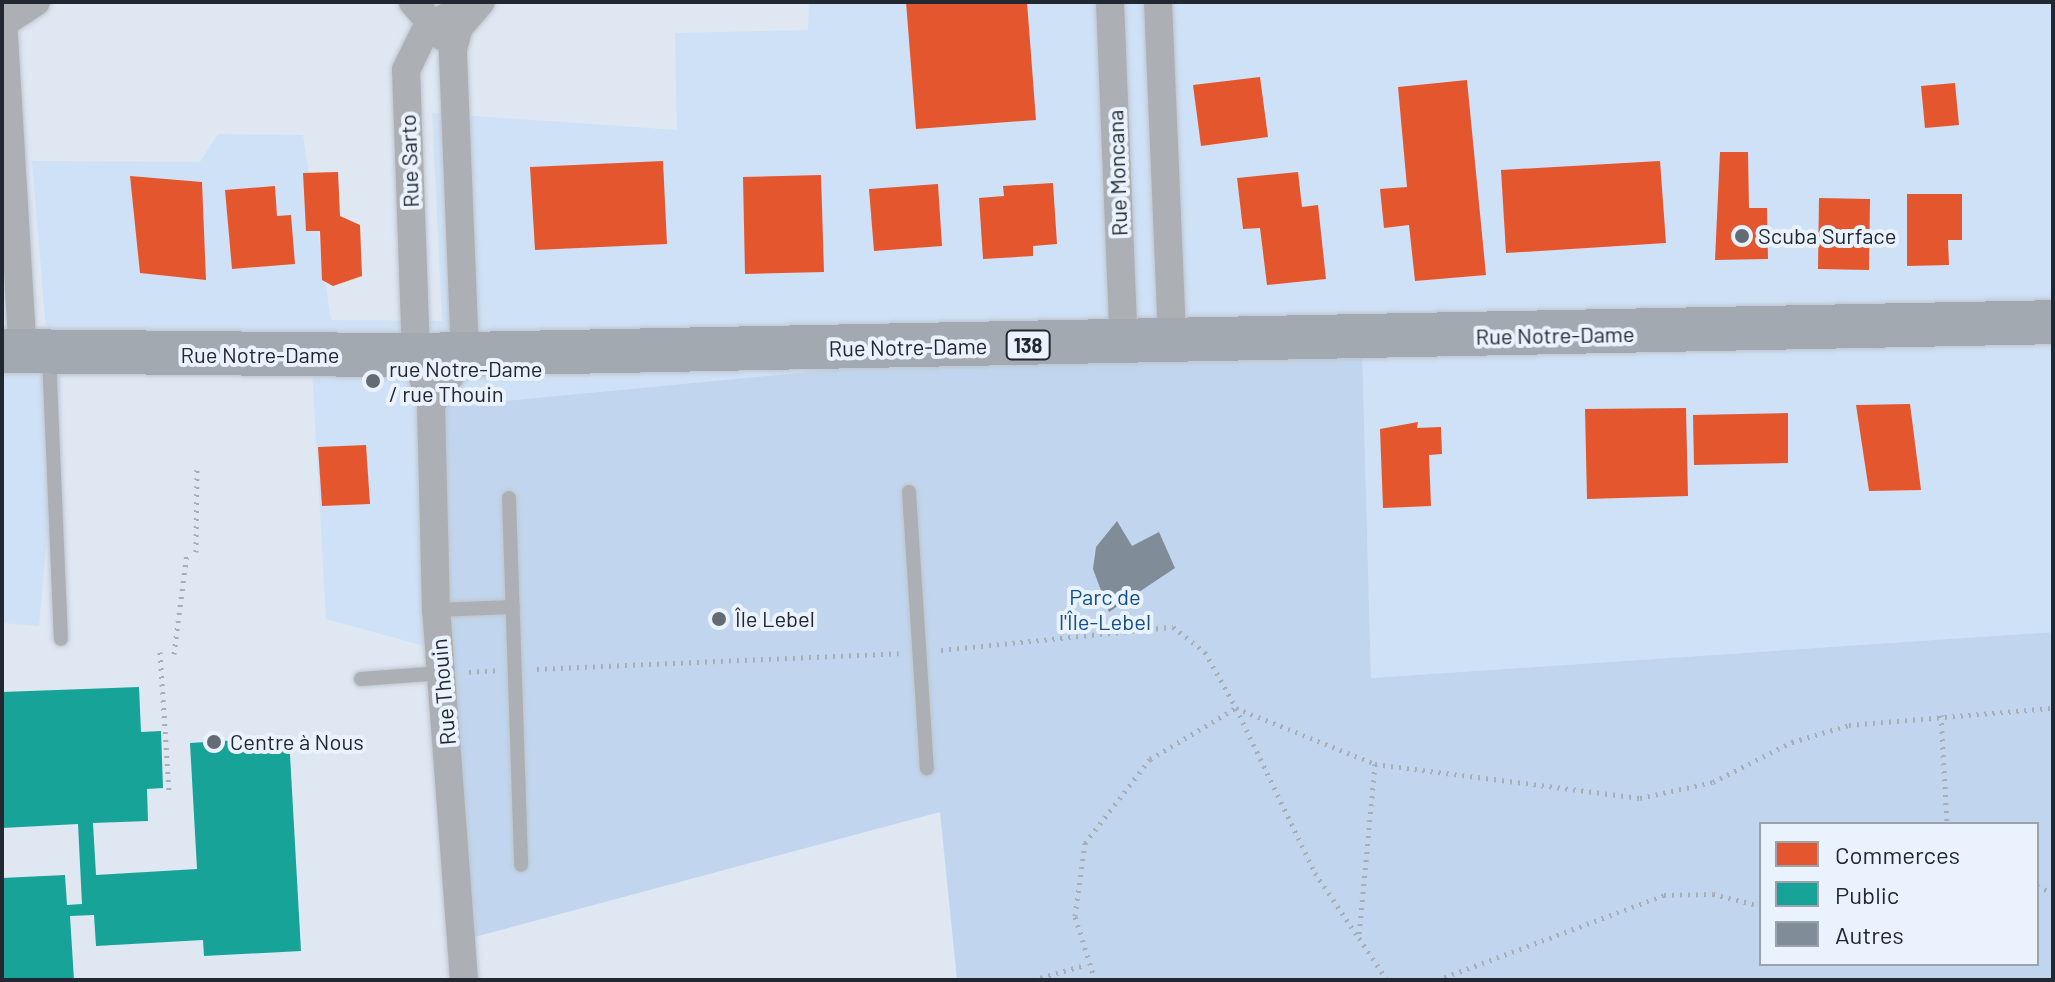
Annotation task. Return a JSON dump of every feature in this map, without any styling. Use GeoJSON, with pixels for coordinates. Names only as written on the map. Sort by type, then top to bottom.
{"type":"FeatureCollection","features":[{"type":"Feature","properties":{"kind":"main road","name":"Rue Notre-Dame"},"geometry":{"type":"LineString","coordinates":[[24,353],[416,355],[1124,344],[2053,322]]}},
{"type":"Feature","properties":{"kind":"street"},"geometry":{"type":"LineString","coordinates":[[24,353],[5,12],[36,2]]}},
{"type":"Feature","properties":{"kind":"street"},"geometry":{"type":"LineString","coordinates":[[413,2],[453,49]]}},
{"type":"Feature","properties":{"kind":"street"},"geometry":{"type":"LineString","coordinates":[[432,24],[479,2]]}},
{"type":"Feature","properties":{"kind":"street"},"geometry":{"type":"LineString","coordinates":[[431,404],[465,354],[453,49],[459,27],[479,2]]}},
{"type":"Feature","properties":{"kind":"street","name":"Rue Moncana"},"geometry":{"type":"LineString","coordinates":[[1110,2],[1124,344]]}},
{"type":"Feature","properties":{"kind":"street"},"geometry":{"type":"LineString","coordinates":[[1158,2],[1172,342]]}},
{"type":"Feature","properties":{"kind":"street","name":"Rue Sarto"},"geometry":{"type":"LineString","coordinates":[[416,355],[406,70],[432,24]]}},
{"type":"Feature","properties":{"kind":"street","name":"Rue Thouin"},"geometry":{"type":"LineString","coordinates":[[416,355],[431,404],[436,610],[464,980]]}},
{"type":"Feature","properties":{"kind":"lane"},"geometry":{"type":"LineString","coordinates":[[24,353],[61,639]]}},
{"type":"Feature","properties":{"kind":"lane"},"geometry":{"type":"LineString","coordinates":[[909,492],[927,768]]}},
{"type":"Feature","properties":{"kind":"lane"},"geometry":{"type":"LineString","coordinates":[[509,498],[521,865]]}},
{"type":"Feature","properties":{"kind":"lane"},"geometry":{"type":"LineString","coordinates":[[436,610],[513,607]]}},
{"type":"Feature","properties":{"kind":"lane"},"geometry":{"type":"LineString","coordinates":[[361,679],[442,673]]}},
{"type":"Feature","properties":{"kind":"path"},"geometry":{"type":"LineString","coordinates":[[196,552],[197,466]]}},
{"type":"Feature","properties":{"kind":"path"},"geometry":{"type":"LineString","coordinates":[[174,654],[187,552]]}},
{"type":"Feature","properties":{"kind":"path"},"geometry":{"type":"LineString","coordinates":[[442,673],[919,652],[1173,627],[1205,652],[1236,708],[1315,873],[1387,980]]}},
{"type":"Feature","properties":{"kind":"path"},"geometry":{"type":"LineString","coordinates":[[160,652],[169,793]]}},
{"type":"Feature","properties":{"kind":"path"},"geometry":{"type":"LineString","coordinates":[[1236,708],[1375,764],[1640,798],[1713,782],[1792,742],[1849,725],[2053,708]]}},
{"type":"Feature","properties":{"kind":"path"},"geometry":{"type":"LineString","coordinates":[[1095,980],[1085,965],[1075,916],[1085,843],[1150,759],[1236,708]]}},
{"type":"Feature","properties":{"kind":"path"},"geometry":{"type":"LineString","coordinates":[[1941,715],[1947,822]]}},
{"type":"Feature","properties":{"kind":"path"},"geometry":{"type":"LineString","coordinates":[[1359,938],[1375,764]]}},
{"type":"Feature","properties":{"kind":"path"},"geometry":{"type":"LineString","coordinates":[[1437,980],[1664,895],[1713,894],[1759,906]]}},
{"type":"Feature","properties":{"kind":"path"},"geometry":{"type":"LineString","coordinates":[[1033,980],[1085,965]]}},
{"type":"Feature","properties":{"kind":"shaded area"},"geometry":{"type":"Polygon","coordinates":[[[809,2],[2053,2],[2053,632],[1371,678],[1362,345],[432,648],[326,619],[312,367],[62,368],[39,626],[2,623],[2,351],[48,354],[32,161],[200,162],[218,134],[303,135],[331,320],[442,321],[432,113],[677,130],[675,33],[808,30],[809,2]]]}},
{"type":"Feature","properties":{"kind":"green space","name":"Parc de l'Île-Lebel"},"geometry":{"type":"Polygon","coordinates":[[[1362,345],[1371,678],[2053,632],[2053,980],[957,980],[940,812],[452,943],[421,409],[923,361],[1362,345]]]}},
{"type":"Feature","properties":{"kind":"building: Commerces"},"geometry":{"type":"Polygon","coordinates":[[[906,2],[1027,2],[1036,120],[916,129],[906,2]]]}},
{"type":"Feature","properties":{"kind":"building: Commerces"},"geometry":{"type":"Polygon","coordinates":[[[1260,77],[1268,137],[1201,146],[1193,85],[1260,77]]]}},
{"type":"Feature","properties":{"kind":"building: Commerces"},"geometry":{"type":"Polygon","coordinates":[[[1467,80],[1486,275],[1415,281],[1409,225],[1384,228],[1380,189],[1407,187],[1398,87],[1467,80]]]}},
{"type":"Feature","properties":{"kind":"building: Commerces"},"geometry":{"type":"Polygon","coordinates":[[[1955,83],[1959,125],[1925,128],[1921,86],[1955,83]]]}},
{"type":"Feature","properties":{"kind":"building: Commerces"},"geometry":{"type":"Polygon","coordinates":[[[1720,152],[1748,152],[1749,208],[1767,208],[1768,259],[1715,260],[1720,152]]]}},
{"type":"Feature","properties":{"kind":"building: Commerces"},"geometry":{"type":"Polygon","coordinates":[[[663,161],[667,244],[535,250],[530,167],[663,161]]]}},
{"type":"Feature","properties":{"kind":"building: Commerces"},"geometry":{"type":"Polygon","coordinates":[[[1660,161],[1666,243],[1506,253],[1501,170],[1660,161]]]}},
{"type":"Feature","properties":{"kind":"building: Commerces"},"geometry":{"type":"Polygon","coordinates":[[[338,172],[340,216],[360,225],[362,276],[333,286],[322,280],[320,231],[306,231],[303,173],[338,172]]]}},
{"type":"Feature","properties":{"kind":"building: Commerces"},"geometry":{"type":"Polygon","coordinates":[[[1298,172],[1302,207],[1318,205],[1326,279],[1267,285],[1260,228],[1243,229],[1237,178],[1298,172]]]}},
{"type":"Feature","properties":{"kind":"building: Commerces"},"geometry":{"type":"Polygon","coordinates":[[[821,175],[824,272],[745,274],[743,177],[821,175]]]}},
{"type":"Feature","properties":{"kind":"building: Commerces"},"geometry":{"type":"Polygon","coordinates":[[[130,176],[202,182],[206,280],[140,273],[130,176]]]}},
{"type":"Feature","properties":{"kind":"building: Commerces"},"geometry":{"type":"Polygon","coordinates":[[[1053,183],[1057,244],[1033,246],[1033,256],[983,259],[979,198],[1004,196],[1003,186],[1053,183]]]}},
{"type":"Feature","properties":{"kind":"building: Commerces"},"geometry":{"type":"Polygon","coordinates":[[[938,184],[942,246],[874,251],[869,189],[938,184]]]}},
{"type":"Feature","properties":{"kind":"building: Commerces"},"geometry":{"type":"Polygon","coordinates":[[[275,186],[277,216],[291,215],[295,264],[232,269],[225,190],[275,186]]]}},
{"type":"Feature","properties":{"kind":"building: Commerces"},"geometry":{"type":"Polygon","coordinates":[[[1907,194],[1962,194],[1962,240],[1948,240],[1949,265],[1907,266],[1907,194]]]}},
{"type":"Feature","properties":{"kind":"building: Commerces"},"geometry":{"type":"Polygon","coordinates":[[[1819,198],[1870,199],[1869,270],[1818,269],[1819,198]]]}},
{"type":"Feature","properties":{"kind":"building: Commerces"},"geometry":{"type":"Polygon","coordinates":[[[1910,404],[1921,490],[1869,491],[1856,405],[1910,404]]]}},
{"type":"Feature","properties":{"kind":"building: Commerces"},"geometry":{"type":"Polygon","coordinates":[[[1686,408],[1688,496],[1587,499],[1585,409],[1686,408]]]}},
{"type":"Feature","properties":{"kind":"building: Commerces"},"geometry":{"type":"Polygon","coordinates":[[[1788,413],[1788,463],[1694,465],[1693,415],[1788,413]]]}},
{"type":"Feature","properties":{"kind":"building: Commerces"},"geometry":{"type":"Polygon","coordinates":[[[1418,422],[1417,428],[1441,427],[1442,454],[1429,455],[1431,506],[1383,508],[1380,429],[1418,422]]]}},
{"type":"Feature","properties":{"kind":"building: Commerces"},"geometry":{"type":"Polygon","coordinates":[[[366,445],[370,504],[322,506],[318,447],[366,445]]]}},
{"type":"Feature","properties":{"kind":"building: Public"},"geometry":{"type":"Polygon","coordinates":[[[139,687],[141,732],[161,731],[163,788],[147,789],[148,821],[93,823],[96,875],[197,869],[190,743],[289,737],[301,951],[204,956],[203,940],[96,946],[94,915],[70,916],[74,980],[2,980],[2,878],[65,875],[67,905],[82,904],[78,824],[2,828],[2,692],[139,687]]]}},
{"type":"Feature","properties":{"kind":"building: Autres"},"geometry":{"type":"Polygon","coordinates":[[[1117,521],[1132,546],[1159,532],[1175,568],[1109,612],[1093,569],[1096,547],[1117,521]]]}},
{"type":"Feature","properties":{"kind":"place","name":"Scuba Surface"},"geometry":{"type":"Point","coordinates":[1742,236]}},
{"type":"Feature","properties":{"kind":"place","name":"rue Notre-Dame / rue Thouin"},"geometry":{"type":"Point","coordinates":[373,381]}},
{"type":"Feature","properties":{"kind":"place","name":"Île Lebel"},"geometry":{"type":"Point","coordinates":[719,619]}},
{"type":"Feature","properties":{"kind":"place","name":"Centre à Nous"},"geometry":{"type":"Point","coordinates":[214,742]}}]}
